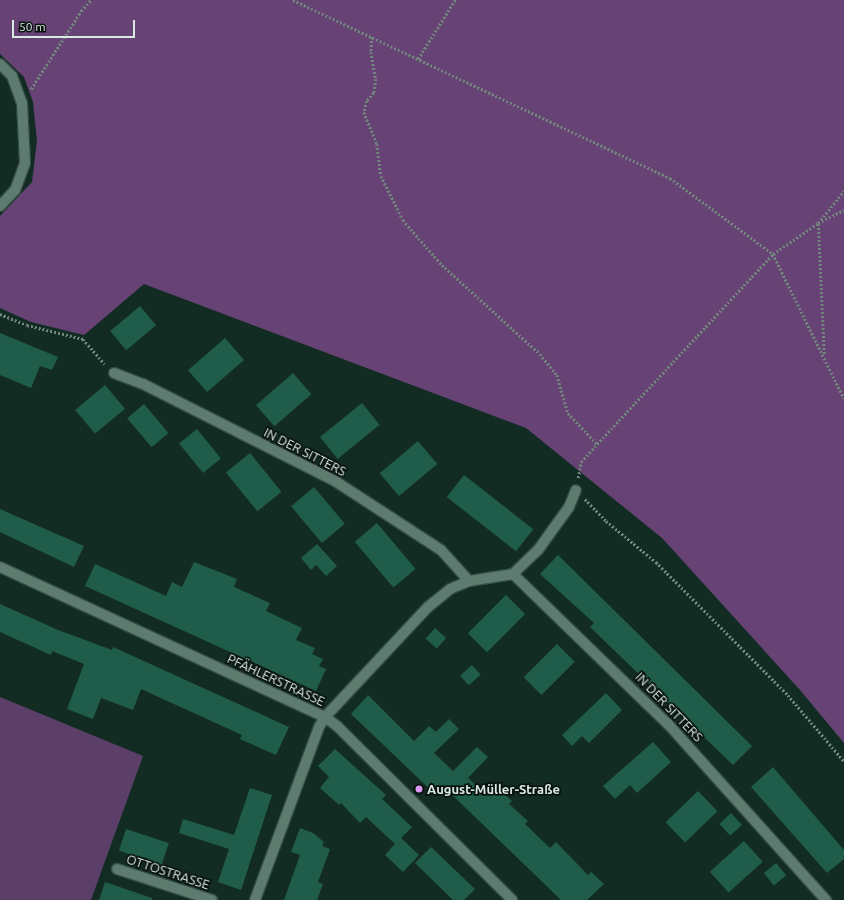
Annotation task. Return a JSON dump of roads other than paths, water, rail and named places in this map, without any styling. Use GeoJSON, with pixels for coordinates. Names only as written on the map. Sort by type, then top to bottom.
{"type":"FeatureCollection","features":[{"type":"Feature","properties":{"kind":"street"},"geometry":{"type":"LineString","coordinates":[[0,64],[12,76],[22,103],[25,162],[14,190],[0,206]]}},
{"type":"Feature","properties":{"kind":"street","name":"IN DER SITTERS"},"geometry":{"type":"LineString","coordinates":[[114,373],[143,384],[335,481],[441,550],[469,581]]}},
{"type":"Feature","properties":{"kind":"street"},"geometry":{"type":"LineString","coordinates":[[255,900],[319,727],[325,717],[428,607],[450,589],[469,581],[513,574],[538,550],[569,507],[576,490]]}},
{"type":"Feature","properties":{"kind":"street","name":"PFÄHLERSTRASSE"},"geometry":{"type":"LineString","coordinates":[[0,566],[325,717],[337,726],[512,900]]}},
{"type":"Feature","properties":{"kind":"street","name":"IN DER SITTERS"},"geometry":{"type":"LineString","coordinates":[[513,574],[668,724],[826,900]]}},
{"type":"Feature","properties":{"kind":"street","name":"OTTOSTRASSE"},"geometry":{"type":"LineString","coordinates":[[117,869],[212,900]]}},
{"type":"Feature","properties":{"kind":"place","name":"August-Müller-Straße"},"geometry":{"type":"Point","coordinates":[419,789]}}]}
